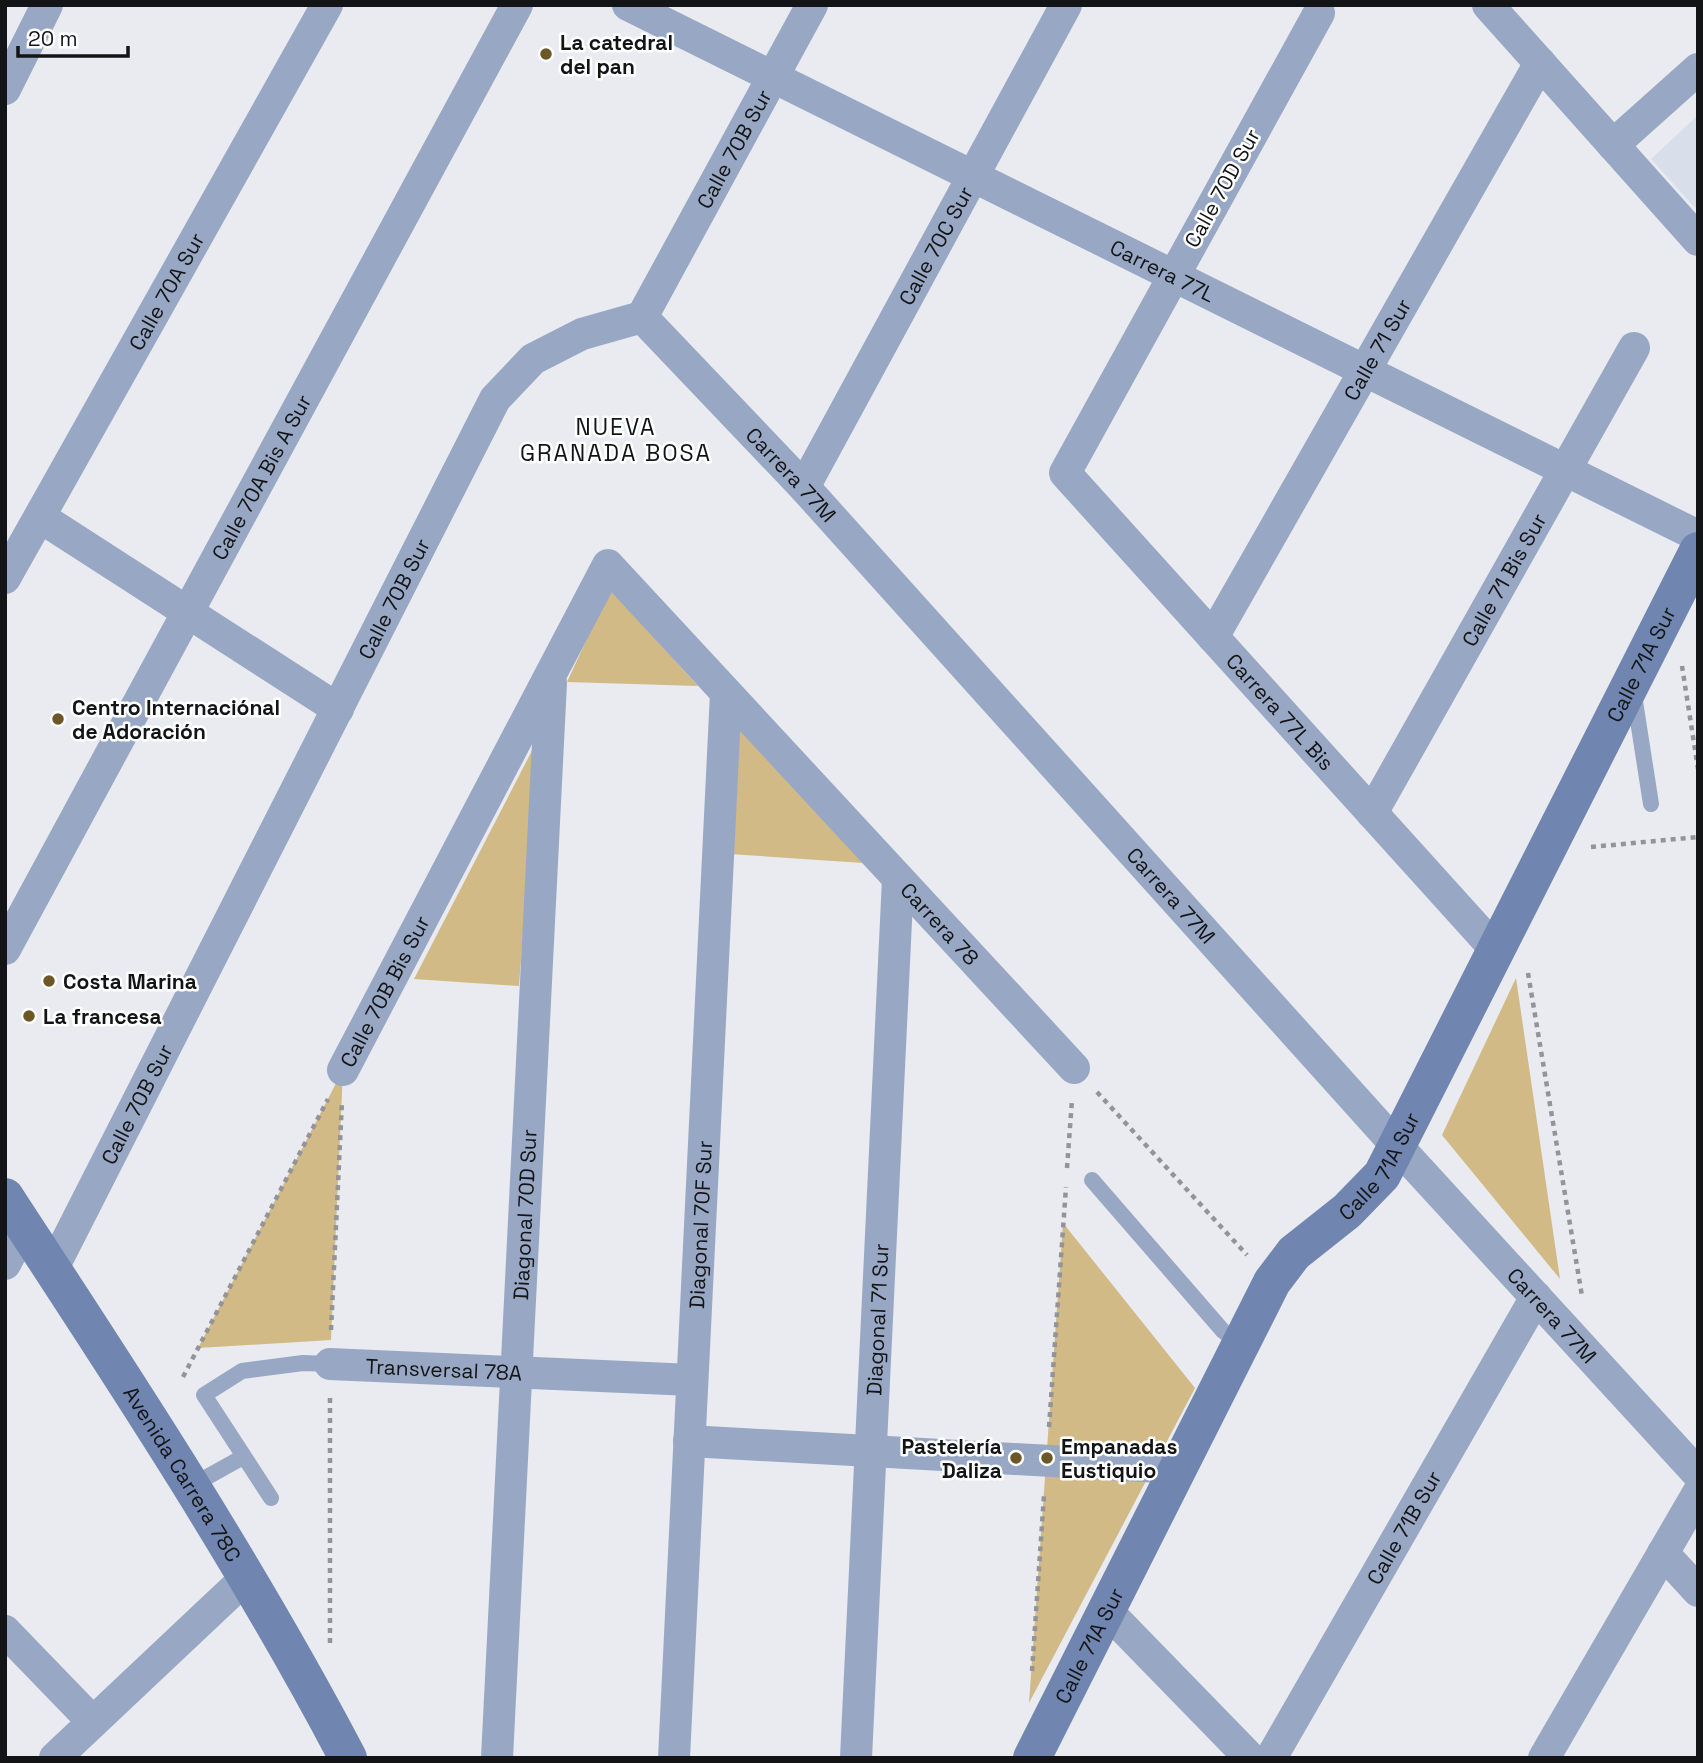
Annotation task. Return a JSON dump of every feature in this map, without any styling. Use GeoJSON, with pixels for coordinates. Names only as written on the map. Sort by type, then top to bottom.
{"type":"FeatureCollection","features":[{"type":"Feature","properties":{"kind":"street"},"geometry":{"type":"LineString","coordinates":[[5,89],[47,5]]}},
{"type":"Feature","properties":{"kind":"street","name":"Calle 70A Sur"},"geometry":{"type":"LineString","coordinates":[[5,578],[327,5]]}},
{"type":"Feature","properties":{"kind":"street","name":"Calle 70A Bis A Sur"},"geometry":{"type":"LineString","coordinates":[[5,949],[517,5]]}},
{"type":"Feature","properties":{"kind":"street","name":"Carrera 77L"},"geometry":{"type":"LineString","coordinates":[[628,5],[1698,536]]}},
{"type":"Feature","properties":{"kind":"street","name":"Calle 70B Sur"},"geometry":{"type":"LineString","coordinates":[[53,1268],[495,399],[533,359],[582,334],[642,317],[813,5]]}},
{"type":"Feature","properties":{"kind":"street","name":"Calle 70C Sur"},"geometry":{"type":"LineString","coordinates":[[804,488],[1066,5]]}},
{"type":"Feature","properties":{"kind":"street"},"geometry":{"type":"LineString","coordinates":[[1488,5],[1698,240]]}},
{"type":"Feature","properties":{"kind":"street","name":"Calle 70D Sur"},"geometry":{"type":"LineString","coordinates":[[1065,473],[1319,13]]}},
{"type":"Feature","properties":{"kind":"street","name":"Calle 71 Sur"},"geometry":{"type":"LineString","coordinates":[[1213,637],[1540,63]]}},
{"type":"Feature","properties":{"kind":"street"},"geometry":{"type":"LineString","coordinates":[[1613,145],[1698,69]]}},
{"type":"Feature","properties":{"kind":"street","name":"Carrera 77M"},"geometry":{"type":"LineString","coordinates":[[642,317],[804,488],[1397,1146],[1698,1474]]}},
{"type":"Feature","properties":{"kind":"street","name":"Calle 71 Bis Sur"},"geometry":{"type":"LineString","coordinates":[[1372,813],[1634,348]]}},
{"type":"Feature","properties":{"kind":"street","name":"Carrera 77L Bis"},"geometry":{"type":"LineString","coordinates":[[1065,473],[1496,950]]}},
{"type":"Feature","properties":{"kind":"street"},"geometry":{"type":"LineString","coordinates":[[40,517],[338,709]]}},
{"type":"Feature","properties":{"kind":"street","name":"Calle 71A Sur"},"geometry":{"type":"LineString","coordinates":[[1032,1758],[1272,1282],[1294,1253],[1347,1212],[1382,1175],[1698,551]]}},
{"type":"Feature","properties":{"kind":"street","name":"Calle 70B Bis Sur"},"geometry":{"type":"LineString","coordinates":[[343,1070],[608,565]]}},
{"type":"Feature","properties":{"kind":"street","name":"Carrera 78"},"geometry":{"type":"LineString","coordinates":[[608,565],[1074,1068]]}},
{"type":"Feature","properties":{"kind":"street","name":"Diagonal 70D Sur"},"geometry":{"type":"LineString","coordinates":[[497,1758],[552,671]]}},
{"type":"Feature","properties":{"kind":"street","name":"Diagonal 70F Sur"},"geometry":{"type":"LineString","coordinates":[[674,1758],[726,693]]}},
{"type":"Feature","properties":{"kind":"street","name":"Diagonal 71 Sur"},"geometry":{"type":"LineString","coordinates":[[856,1758],[898,879]]}},
{"type":"Feature","properties":{"kind":"street"},"geometry":{"type":"LineString","coordinates":[[5,1264],[15,1212]]}},
{"type":"Feature","properties":{"kind":"street","name":"Avenida Carrera 78C"},"geometry":{"type":"LineString","coordinates":[[15,1212],[191,1486],[348,1758]]}},
{"type":"Feature","properties":{"kind":"street","name":"Calle 71B Sur"},"geometry":{"type":"LineString","coordinates":[[1271,1758],[1536,1297]]}},
{"type":"Feature","properties":{"kind":"street","name":"Transversal 78A"},"geometry":{"type":"LineString","coordinates":[[330,1364],[692,1380]]}},
{"type":"Feature","properties":{"kind":"street"},"geometry":{"type":"LineString","coordinates":[[689,1441],[1177,1468]]}},
{"type":"Feature","properties":{"kind":"street"},"geometry":{"type":"LineString","coordinates":[[1544,1758],[1698,1494]]}},
{"type":"Feature","properties":{"kind":"street"},"geometry":{"type":"LineString","coordinates":[[1663,1553],[1698,1591]]}},
{"type":"Feature","properties":{"kind":"street"},"geometry":{"type":"LineString","coordinates":[[55,1758],[246,1578]]}},
{"type":"Feature","properties":{"kind":"street"},"geometry":{"type":"LineString","coordinates":[[1106,1610],[1250,1758]]}},
{"type":"Feature","properties":{"kind":"street"},"geometry":{"type":"LineString","coordinates":[[5,1631],[93,1722]]}},
{"type":"Feature","properties":{"kind":"lane"},"geometry":{"type":"LineString","coordinates":[[1632,682],[1651,804]]}},
{"type":"Feature","properties":{"kind":"lane"},"geometry":{"type":"LineString","coordinates":[[1092,1180],[1223,1331],[1240,1344]]}},
{"type":"Feature","properties":{"kind":"lane","name":"Transversal 78A"},"geometry":{"type":"LineString","coordinates":[[243,1457],[204,1395],[242,1371],[303,1363],[330,1364]]}},
{"type":"Feature","properties":{"kind":"lane"},"geometry":{"type":"LineString","coordinates":[[191,1486],[243,1457],[271,1498]]}},
{"type":"Feature","properties":{"kind":"path"},"geometry":{"type":"LineString","coordinates":[[1681,656],[1698,769]]}},
{"type":"Feature","properties":{"kind":"path"},"geometry":{"type":"LineString","coordinates":[[1546,851],[1698,836]]}},
{"type":"Feature","properties":{"kind":"path"},"geometry":{"type":"LineString","coordinates":[[1517,909],[1592,1359]]}},
{"type":"Feature","properties":{"kind":"path"},"geometry":{"type":"LineString","coordinates":[[1067,1171],[1074,1068]]}},
{"type":"Feature","properties":{"kind":"path"},"geometry":{"type":"LineString","coordinates":[[1074,1068],[1272,1282]]}},
{"type":"Feature","properties":{"kind":"path","name":"Calle 70B Bis Sur"},"geometry":{"type":"LineString","coordinates":[[180,1382],[343,1070]]}},
{"type":"Feature","properties":{"kind":"path"},"geometry":{"type":"LineString","coordinates":[[1031,1676],[1066,1184]]}},
{"type":"Feature","properties":{"kind":"shaded area"},"geometry":{"type":"Polygon","coordinates":[[[1698,115],[1698,211],[1651,159],[1698,115]]]}},
{"type":"Feature","properties":{"kind":"shaded area"},"geometry":{"type":"Polygon","coordinates":[[[610,589],[698,686],[567,682],[610,589]]]}},
{"type":"Feature","properties":{"kind":"shaded area"},"geometry":{"type":"Polygon","coordinates":[[[737,720],[863,863],[729,854],[737,720]]]}},
{"type":"Feature","properties":{"kind":"shaded area"},"geometry":{"type":"Polygon","coordinates":[[[538,739],[519,986],[414,979],[538,739]]]}},
{"type":"Feature","properties":{"kind":"shaded area"},"geometry":{"type":"Polygon","coordinates":[[[1516,978],[1560,1279],[1442,1135],[1516,978]]]}},
{"type":"Feature","properties":{"kind":"shaded area"},"geometry":{"type":"Polygon","coordinates":[[[343,1070],[331,1340],[198,1348],[343,1070]]]}},
{"type":"Feature","properties":{"kind":"shaded area"},"geometry":{"type":"Polygon","coordinates":[[[1063,1223],[1195,1388],[1029,1703],[1063,1223]]]}},
{"type":"Feature","properties":{"kind":"place","name":"La catedral del pan"},"geometry":{"type":"Point","coordinates":[546,54]}},
{"type":"Feature","properties":{"kind":"place","name":"Centro Internaciónal de Adoración"},"geometry":{"type":"Point","coordinates":[58,719]}},
{"type":"Feature","properties":{"kind":"place","name":"Costa Marina"},"geometry":{"type":"Point","coordinates":[49,981]}},
{"type":"Feature","properties":{"kind":"place","name":"La francesa"},"geometry":{"type":"Point","coordinates":[29,1016]}},
{"type":"Feature","properties":{"kind":"place","name":"Pastelería Daliza"},"geometry":{"type":"Point","coordinates":[1016,1458]}},
{"type":"Feature","properties":{"kind":"place","name":"Empanadas Eustiquio"},"geometry":{"type":"Point","coordinates":[1047,1458]}},
{"type":"Feature","properties":{"kind":"district","name":"NUEVA GRANADA BOSA"},"geometry":{"type":"Point","coordinates":[616,440]}}]}
